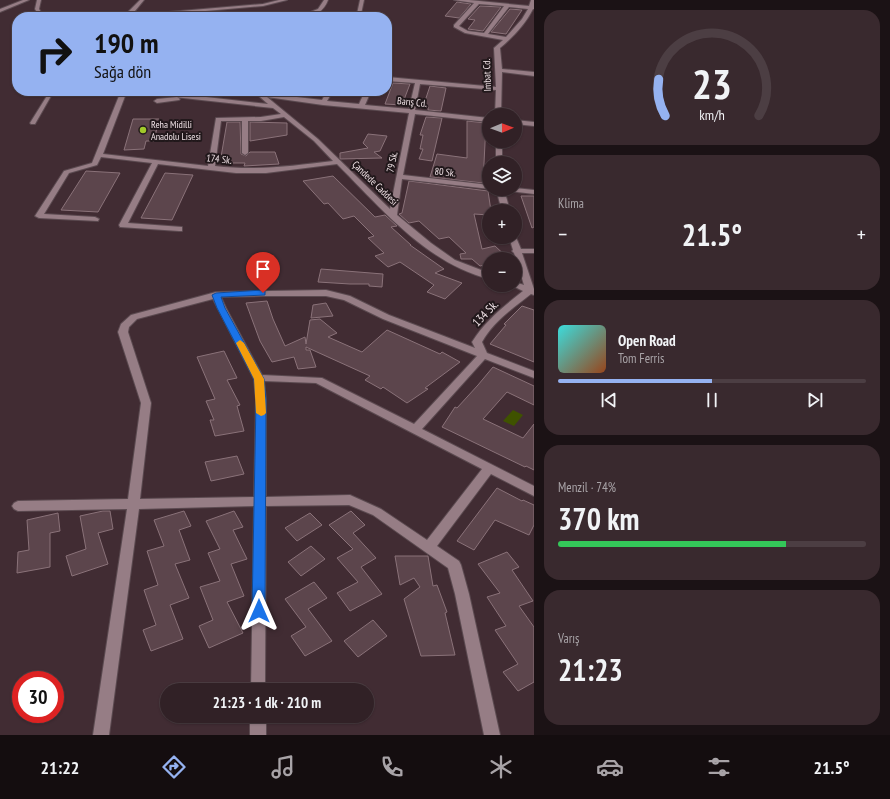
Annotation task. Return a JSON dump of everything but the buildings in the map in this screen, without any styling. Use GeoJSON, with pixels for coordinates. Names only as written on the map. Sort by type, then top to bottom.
{"type":"FeatureCollection","features":[{"type":"Feature","properties":{"kind":"street"},"geometry":{"type":"LineString","coordinates":[[0,11],[11,5],[27,0]]}},
{"type":"Feature","properties":{"kind":"street"},"geometry":{"type":"LineString","coordinates":[[39,0],[37,9],[39,12]]}},
{"type":"Feature","properties":{"kind":"street"},"geometry":{"type":"LineString","coordinates":[[131,12],[142,0]]}},
{"type":"Feature","properties":{"kind":"street"},"geometry":{"type":"LineString","coordinates":[[166,12],[202,7],[263,5],[285,0]]}},
{"type":"Feature","properties":{"kind":"street"},"geometry":{"type":"LineString","coordinates":[[317,12],[325,5],[326,0]]}},
{"type":"Feature","properties":{"kind":"street"},"geometry":{"type":"LineString","coordinates":[[359,12],[362,0]]}},
{"type":"Feature","properties":{"kind":"street"},"geometry":{"type":"LineString","coordinates":[[456,0],[533,8],[533,0]]}},
{"type":"Feature","properties":{"kind":"street"},"geometry":{"type":"LineString","coordinates":[[477,3],[456,26],[467,32],[508,39]]}},
{"type":"Feature","properties":{"kind":"street"},"geometry":{"type":"LineString","coordinates":[[485,35],[507,6]]}},
{"type":"Feature","properties":{"kind":"street","name":"Imbat Cd."},"geometry":{"type":"LineString","coordinates":[[498,108],[499,70],[497,48],[508,39],[533,8]]}},
{"type":"Feature","properties":{"kind":"street"},"geometry":{"type":"LineString","coordinates":[[499,70],[534,74]]}},
{"type":"Feature","properties":{"kind":"street"},"geometry":{"type":"LineString","coordinates":[[392,79],[499,89]]}},
{"type":"Feature","properties":{"kind":"street","name":"79 Sk."},"geometry":{"type":"LineString","coordinates":[[393,216],[399,177],[418,82]]}},
{"type":"Feature","properties":{"kind":"street"},"geometry":{"type":"LineString","coordinates":[[33,123],[48,96]]}},
{"type":"Feature","properties":{"kind":"street"},"geometry":{"type":"LineString","coordinates":[[95,219],[39,216],[66,172],[95,164],[122,96]]}},
{"type":"Feature","properties":{"kind":"street"},"geometry":{"type":"LineString","coordinates":[[189,96],[274,106]]}},
{"type":"Feature","properties":{"kind":"street","name":"Çandede Caddesi"},"geometry":{"type":"LineString","coordinates":[[262,96],[316,140],[393,216],[428,246],[452,262],[482,273]]}},
{"type":"Feature","properties":{"kind":"street","name":"Barış Cd."},"geometry":{"type":"LineString","coordinates":[[278,96],[323,103],[482,119]]}},
{"type":"Feature","properties":{"kind":"street"},"geometry":{"type":"LineString","coordinates":[[323,103],[327,96]]}},
{"type":"Feature","properties":{"kind":"street"},"geometry":{"type":"LineString","coordinates":[[361,107],[366,96]]}},
{"type":"Feature","properties":{"kind":"street"},"geometry":{"type":"LineString","coordinates":[[157,101],[199,97]]}},
{"type":"Feature","properties":{"kind":"street"},"geometry":{"type":"LineString","coordinates":[[211,168],[218,119],[261,119],[287,115]]}},
{"type":"Feature","properties":{"kind":"street"},"geometry":{"type":"LineString","coordinates":[[245,119],[245,153]]}},
{"type":"Feature","properties":{"kind":"street"},"geometry":{"type":"LineString","coordinates":[[522,123],[534,124]]}},
{"type":"Feature","properties":{"kind":"street","name":"174 Sk."},"geometry":{"type":"LineString","coordinates":[[98,155],[236,171],[266,171],[338,162]]}},
{"type":"Feature","properties":{"kind":"street"},"geometry":{"type":"LineString","coordinates":[[156,162],[123,225],[178,229]]}},
{"type":"Feature","properties":{"kind":"street","name":"80 Sk."},"geometry":{"type":"LineString","coordinates":[[399,177],[482,186]]}},
{"type":"Feature","properties":{"kind":"street"},"geometry":{"type":"LineString","coordinates":[[522,191],[534,192]]}},
{"type":"Feature","properties":{"kind":"street"},"geometry":{"type":"LineString","coordinates":[[514,244],[532,291]]}},
{"type":"Feature","properties":{"kind":"street"},"geometry":{"type":"LineString","coordinates":[[516,251],[534,251]]}},
{"type":"Feature","properties":{"kind":"street"},"geometry":{"type":"LineString","coordinates":[[522,287],[532,291]]}},
{"type":"Feature","properties":{"kind":"street","name":"134 Sk."},"geometry":{"type":"LineString","coordinates":[[483,355],[477,342],[480,334],[513,302],[532,291]]}},
{"type":"Feature","properties":{"kind":"street"},"geometry":{"type":"LineString","coordinates":[[101,735],[134,503],[146,403],[123,332],[124,326],[134,317],[216,295],[236,293],[326,293],[347,298],[386,317],[534,375]]}},
{"type":"Feature","properties":{"kind":"street"},"geometry":{"type":"LineString","coordinates":[[216,295],[221,308],[259,379],[261,400],[258,683]]}},
{"type":"Feature","properties":{"kind":"street"},"geometry":{"type":"LineString","coordinates":[[415,430],[483,355]]}},
{"type":"Feature","properties":{"kind":"street"},"geometry":{"type":"LineString","coordinates":[[259,379],[265,377],[318,380],[534,491]]}},
{"type":"Feature","properties":{"kind":"street"},"geometry":{"type":"LineString","coordinates":[[428,548],[489,468]]}},
{"type":"Feature","properties":{"kind":"street"},"geometry":{"type":"LineString","coordinates":[[18,506],[350,500],[377,512],[454,565],[475,652],[492,735]]}},
{"type":"Feature","properties":{"kind":"street"},"geometry":{"type":"LineString","coordinates":[[258,723],[258,735]]}},
{"type":"Feature","properties":{"kind":"shaded area"},"geometry":{"type":"Polygon","coordinates":[[[513,410],[523,415],[514,426],[503,421],[513,410]]]}},
{"type":"Feature","properties":{"kind":"slow traffic"},"geometry":{"type":"LineString","coordinates":[[240,343],[259,379],[261,413]]}},
{"type":"Feature","properties":{"kind":"place","name":"Reha Midilli Anadolu Lisesi"},"geometry":{"type":"Point","coordinates":[143,130]}},
{"type":"Feature","properties":{"kind":"route"},"geometry":{"type":"LineString","coordinates":[[259,611],[261,400],[259,379],[221,308],[216,295],[263,293]]}}]}
